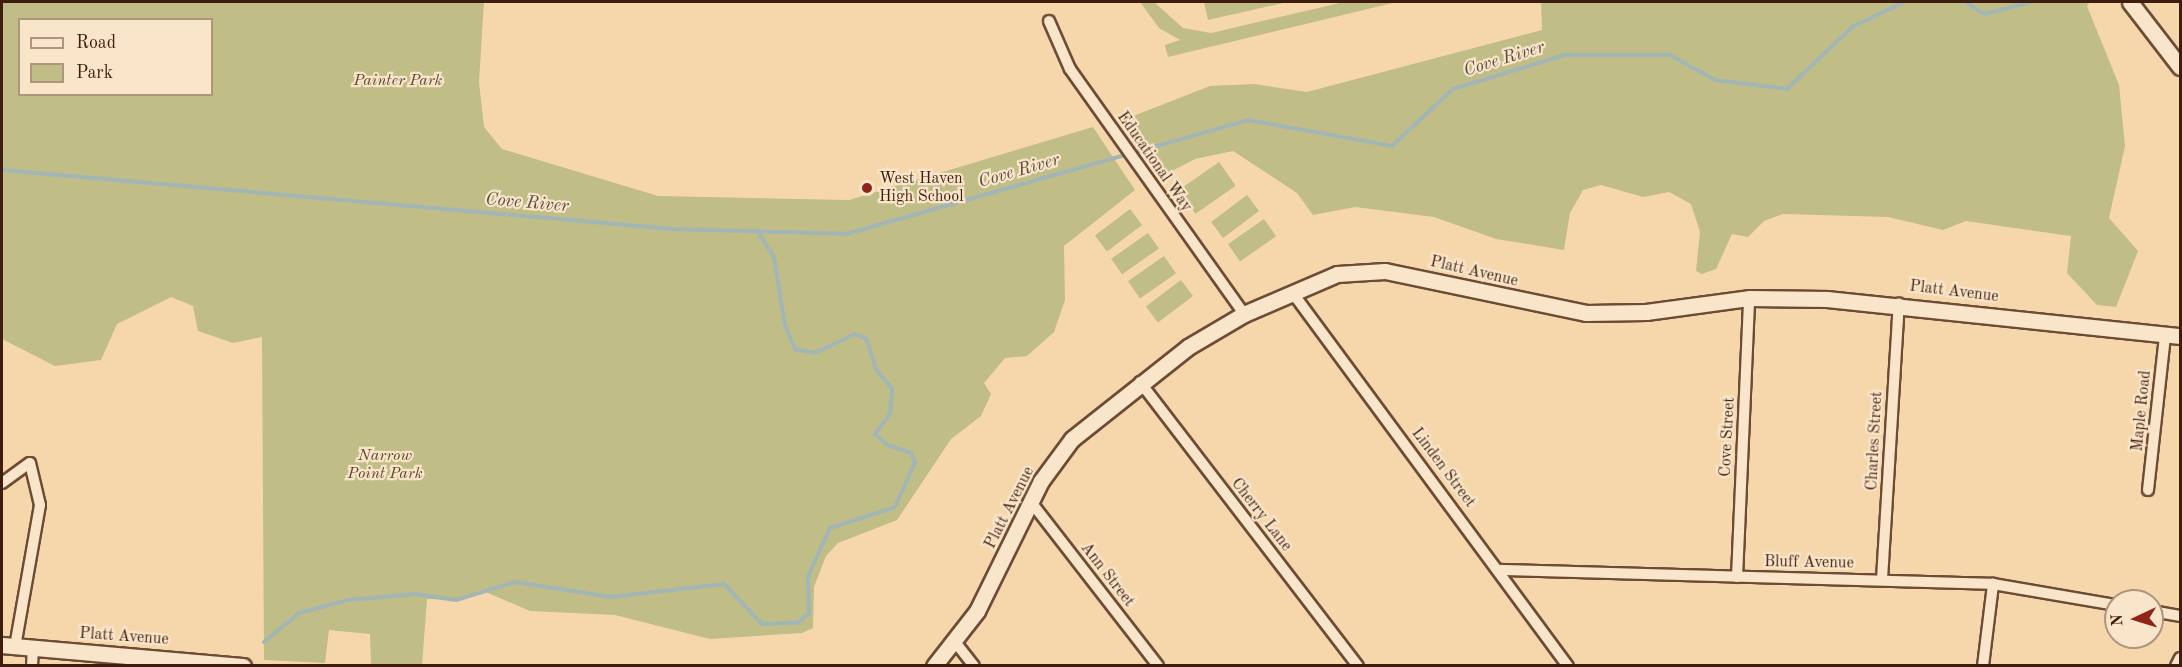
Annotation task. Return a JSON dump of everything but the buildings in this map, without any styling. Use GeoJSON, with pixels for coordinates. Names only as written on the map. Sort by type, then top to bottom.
{"type":"FeatureCollection","features":[{"type":"Feature","properties":{"kind":"main road"},"geometry":{"type":"LineString","coordinates":[[2130,2],[2181,67]]}},
{"type":"Feature","properties":{"kind":"main road","name":"Platt Avenue"},"geometry":{"type":"LineString","coordinates":[[934,666],[956,643],[1031,502],[1072,439],[1140,382],[1244,314],[1337,274],[1385,271],[1586,313],[1646,312],[1749,298],[1899,304],[2173,335]]}},
{"type":"Feature","properties":{"kind":"main road","name":"Platt Avenue"},"geometry":{"type":"LineString","coordinates":[[8,646],[243,666]]}},
{"type":"Feature","properties":{"kind":"street","name":"Educational Way"},"geometry":{"type":"LineString","coordinates":[[1049,21],[1070,69],[1244,314]]}},
{"type":"Feature","properties":{"kind":"street","name":"Linden Street"},"geometry":{"type":"LineString","coordinates":[[1292,292],[1501,570],[1568,666]]}},
{"type":"Feature","properties":{"kind":"street","name":"Cove Street"},"geometry":{"type":"LineString","coordinates":[[1737,577],[1749,298]]}},
{"type":"Feature","properties":{"kind":"street","name":"Charles Street"},"geometry":{"type":"LineString","coordinates":[[1882,579],[1899,304]]}},
{"type":"Feature","properties":{"kind":"street","name":"Maple Road"},"geometry":{"type":"LineString","coordinates":[[2148,490],[2173,335]]}},
{"type":"Feature","properties":{"kind":"street","name":"Cherry Lane"},"geometry":{"type":"LineString","coordinates":[[1140,382],[1358,666]]}},
{"type":"Feature","properties":{"kind":"street"},"geometry":{"type":"LineString","coordinates":[[2,483],[30,463],[40,505],[8,646]]}},
{"type":"Feature","properties":{"kind":"street","name":"Ann Street"},"geometry":{"type":"LineString","coordinates":[[1031,502],[1158,666]]}},
{"type":"Feature","properties":{"kind":"street","name":"Bluff Avenue"},"geometry":{"type":"LineString","coordinates":[[1501,570],[1882,579],[1993,584],[2104,603]]}},
{"type":"Feature","properties":{"kind":"street"},"geometry":{"type":"LineString","coordinates":[[1983,666],[1993,584]]}},
{"type":"Feature","properties":{"kind":"street"},"geometry":{"type":"LineString","coordinates":[[2164,613],[2181,616]]}},
{"type":"Feature","properties":{"kind":"street"},"geometry":{"type":"LineString","coordinates":[[956,643],[974,666]]}},
{"type":"Feature","properties":{"kind":"street"},"geometry":{"type":"LineString","coordinates":[[33,649],[33,666]]}},
{"type":"Feature","properties":{"kind":"street"},"geometry":{"type":"LineString","coordinates":[[2176,666],[2181,658]]}},
{"type":"Feature","properties":{"kind":"green space"},"geometry":{"type":"Polygon","coordinates":[[[2,2],[484,2],[479,82],[484,127],[502,149],[658,196],[849,200],[1093,127],[1135,190],[1064,246],[1065,300],[1054,332],[1027,356],[1005,358],[984,383],[991,394],[981,416],[951,439],[897,520],[838,543],[826,556],[814,587],[813,628],[802,633],[710,639],[615,615],[530,611],[481,590],[456,600],[427,599],[422,665],[371,665],[370,634],[329,630],[325,663],[264,660],[262,337],[233,343],[198,331],[193,306],[171,297],[117,324],[101,360],[55,366],[2,339],[2,2]]]}},
{"type":"Feature","properties":{"kind":"green space"},"geometry":{"type":"Polygon","coordinates":[[[1140,2],[1154,2],[1183,28],[1211,33],[1344,2],[1397,2],[1168,57],[1165,45],[1180,40],[1159,28],[1140,2]]]}},
{"type":"Feature","properties":{"kind":"green space"},"geometry":{"type":"Polygon","coordinates":[[[1204,2],[1288,2],[1208,20],[1204,2]]]}},
{"type":"Feature","properties":{"kind":"green space"},"geometry":{"type":"Polygon","coordinates":[[[1541,2],[2090,2],[2087,6],[2119,85],[2125,146],[2109,218],[2138,251],[2116,307],[2097,305],[2067,273],[2071,236],[1966,221],[1943,230],[1888,217],[1783,214],[1764,221],[1748,237],[1732,234],[1716,269],[1702,274],[1696,271],[1700,232],[1691,204],[1669,192],[1643,197],[1601,185],[1583,190],[1570,213],[1564,250],[1496,239],[1434,217],[1355,207],[1313,215],[1297,193],[1233,151],[1195,159],[1164,175],[1123,120],[1210,86],[1254,84],[1307,92],[1542,30],[1541,2]]]}},
{"type":"Feature","properties":{"kind":"green space"},"geometry":{"type":"Polygon","coordinates":[[[1219,162],[1236,186],[1195,214],[1179,190],[1219,162]]]}},
{"type":"Feature","properties":{"kind":"green space"},"geometry":{"type":"Polygon","coordinates":[[[1247,195],[1259,211],[1223,238],[1211,222],[1247,195]]]}},
{"type":"Feature","properties":{"kind":"green space"},"geometry":{"type":"Polygon","coordinates":[[[1130,209],[1142,225],[1107,251],[1095,235],[1130,209]]]}},
{"type":"Feature","properties":{"kind":"green space"},"geometry":{"type":"Polygon","coordinates":[[[1264,219],[1276,236],[1240,261],[1228,244],[1264,219]]]}},
{"type":"Feature","properties":{"kind":"green space"},"geometry":{"type":"Polygon","coordinates":[[[1148,233],[1159,249],[1122,274],[1111,259],[1148,233]]]}},
{"type":"Feature","properties":{"kind":"green space"},"geometry":{"type":"Polygon","coordinates":[[[1164,256],[1176,273],[1140,298],[1128,281],[1164,256]]]}},
{"type":"Feature","properties":{"kind":"green space"},"geometry":{"type":"Polygon","coordinates":[[[1181,280],[1193,296],[1158,322],[1146,306],[1181,280]]]}},
{"type":"Feature","properties":{"kind":"waterway","name":"Cove River"},"geometry":{"type":"LineString","coordinates":[[2,170],[672,229],[846,234],[1248,120],[1392,146],[1453,89],[1565,55],[1670,55],[1715,80],[1787,89],[1852,27],[1904,2]]}},
{"type":"Feature","properties":{"kind":"waterway","name":"Cove River"},"geometry":{"type":"LineString","coordinates":[[1966,2],[1984,14],[2032,2]]}},
{"type":"Feature","properties":{"kind":"waterway"},"geometry":{"type":"LineString","coordinates":[[264,642],[299,613],[348,600],[416,594],[456,600],[515,582],[611,597],[724,584],[762,624],[798,623],[809,613],[808,576],[830,528],[895,507],[915,462],[911,453],[888,445],[875,434],[890,414],[892,389],[876,369],[866,339],[855,334],[815,353],[795,349],[785,326],[774,257],[759,234]]}},
{"type":"Feature","properties":{"kind":"place","name":"West Haven High School"},"geometry":{"type":"Point","coordinates":[867,188]}},
{"type":"Feature","properties":{"kind":"park label","name":"Painter Park"},"geometry":{"type":"Point","coordinates":[398,81]}},
{"type":"Feature","properties":{"kind":"park label","name":"Narrow Point Park"},"geometry":{"type":"Point","coordinates":[385,465]}}]}
